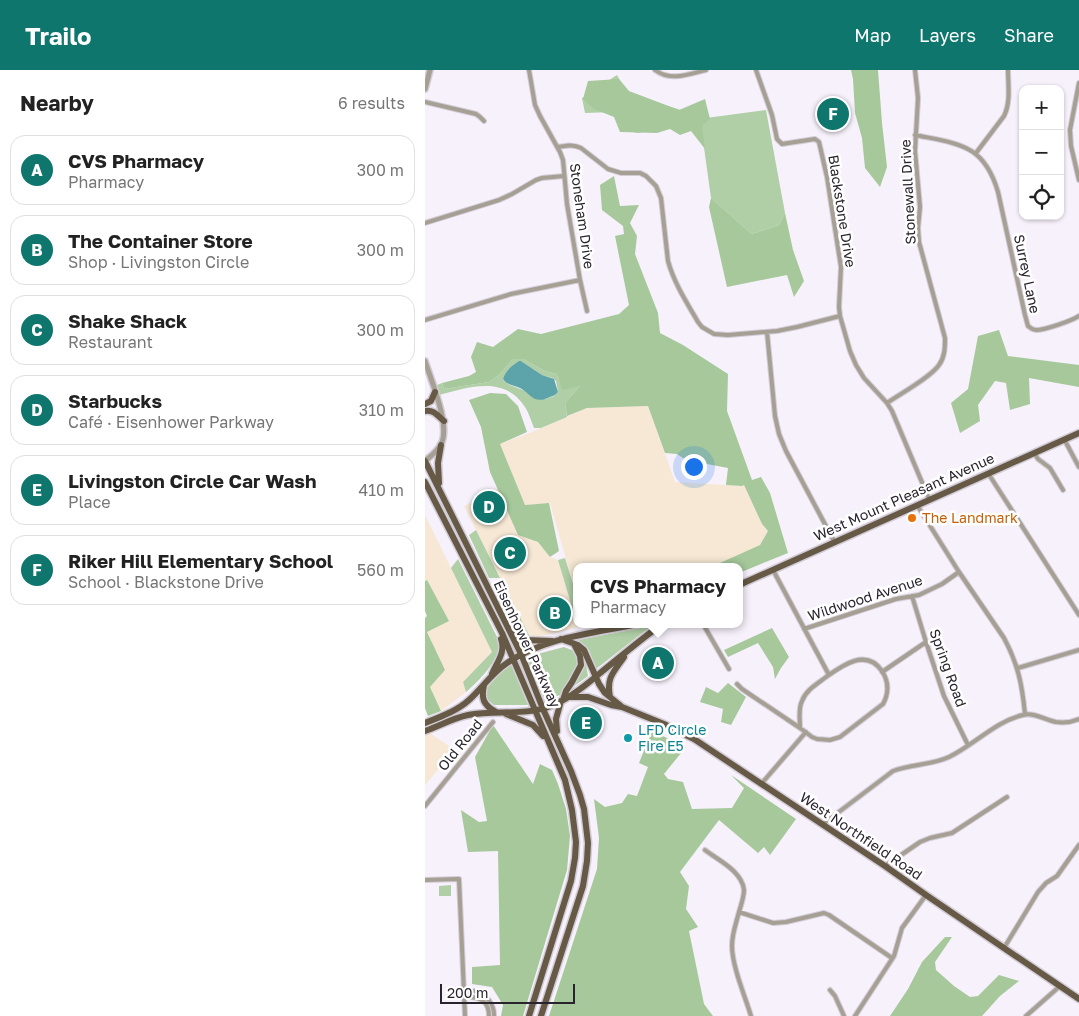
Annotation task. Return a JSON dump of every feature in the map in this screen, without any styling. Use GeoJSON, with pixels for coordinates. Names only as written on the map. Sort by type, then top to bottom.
{"type":"FeatureCollection","features":[{"type":"Feature","properties":{"kind":"main road"},"geometry":{"type":"LineString","coordinates":[[425,404],[431,401],[435,392]]}},
{"type":"Feature","properties":{"kind":"main road"},"geometry":{"type":"LineString","coordinates":[[425,411],[429,410],[435,413],[444,421]]}},
{"type":"Feature","properties":{"kind":"main road","name":"West Mount Pleasant Avenue"},"geometry":{"type":"LineString","coordinates":[[743,583],[1079,433]]}},
{"type":"Feature","properties":{"kind":"main road"},"geometry":{"type":"LineString","coordinates":[[439,489],[438,463],[441,445]]}},
{"type":"Feature","properties":{"kind":"main road","name":"Eisenhower Parkway"},"geometry":{"type":"LineString","coordinates":[[425,461],[521,654],[543,709],[558,739],[584,809],[588,843],[583,886],[541,1016]]}},
{"type":"Feature","properties":{"kind":"main road","name":"Eisenhower Parkway"},"geometry":{"type":"LineString","coordinates":[[425,482],[502,632],[565,780],[572,810],[576,842],[571,881],[529,1016]]}},
{"type":"Feature","properties":{"kind":"main road"},"geometry":{"type":"LineString","coordinates":[[425,723],[461,706],[492,675],[521,654],[553,641],[617,628]]}},
{"type":"Feature","properties":{"kind":"main road"},"geometry":{"type":"LineString","coordinates":[[425,731],[467,715],[543,709],[576,693],[657,628]]}},
{"type":"Feature","properties":{"kind":"main road"},"geometry":{"type":"LineString","coordinates":[[509,629],[525,640],[553,641]]}},
{"type":"Feature","properties":{"kind":"main road"},"geometry":{"type":"LineString","coordinates":[[492,675],[502,651],[502,632]]}},
{"type":"Feature","properties":{"kind":"main road"},"geometry":{"type":"LineString","coordinates":[[561,639],[578,645],[584,650],[602,688],[622,707]]}},
{"type":"Feature","properties":{"kind":"main road"},"geometry":{"type":"LineString","coordinates":[[558,739],[556,719],[566,690],[581,665],[580,656],[574,644]]}},
{"type":"Feature","properties":{"kind":"main road"},"geometry":{"type":"LineString","coordinates":[[611,698],[608,688],[609,678],[627,652]]}},
{"type":"Feature","properties":{"kind":"main road"},"geometry":{"type":"LineString","coordinates":[[484,684],[483,699],[489,708],[533,725],[550,744]]}},
{"type":"Feature","properties":{"kind":"main road"},"geometry":{"type":"LineString","coordinates":[[564,699],[588,697],[622,707]]}},
{"type":"Feature","properties":{"kind":"main road","name":"West Northfield Road"},"geometry":{"type":"LineString","coordinates":[[622,707],[664,724],[694,739],[1079,998]]}},
{"type":"Feature","properties":{"kind":"street"},"geometry":{"type":"LineString","coordinates":[[425,89],[429,70]]}},
{"type":"Feature","properties":{"kind":"street","name":"Stoneham Drive"},"geometry":{"type":"LineString","coordinates":[[529,70],[535,105],[563,160],[567,204],[587,311]]}},
{"type":"Feature","properties":{"kind":"street"},"geometry":{"type":"LineString","coordinates":[[655,70],[669,77],[704,70]]}},
{"type":"Feature","properties":{"kind":"street","name":"Blackstone Drive"},"geometry":{"type":"LineString","coordinates":[[756,70],[772,115],[779,142],[786,144],[815,138],[819,142],[827,177],[841,267],[840,316],[850,351],[864,378],[892,411],[929,499]]}},
{"type":"Feature","properties":{"kind":"street","name":"Stonewall Drive"},"geometry":{"type":"LineString","coordinates":[[887,403],[939,366],[945,348],[945,338],[919,242],[919,184],[915,151],[918,98],[915,70]]}},
{"type":"Feature","properties":{"kind":"street"},"geometry":{"type":"LineString","coordinates":[[976,153],[1004,116],[1007,109],[1009,100],[1008,70]]}},
{"type":"Feature","properties":{"kind":"street"},"geometry":{"type":"LineString","coordinates":[[1079,83],[1070,130],[1071,146],[1079,180]]}},
{"type":"Feature","properties":{"kind":"street"},"geometry":{"type":"LineString","coordinates":[[425,102],[476,114],[483,121]]}},
{"type":"Feature","properties":{"kind":"street","name":"Surrey Lane"},"geometry":{"type":"LineString","coordinates":[[915,135],[948,141],[976,153],[993,174],[1028,326],[1035,330],[1073,320],[1079,316]]}},
{"type":"Feature","properties":{"kind":"street"},"geometry":{"type":"LineString","coordinates":[[557,147],[570,145],[581,148],[614,172],[640,173],[652,180],[661,198],[668,262],[678,286],[702,327],[708,332],[719,335],[767,332],[797,328],[840,316]]}},
{"type":"Feature","properties":{"kind":"street"},"geometry":{"type":"LineString","coordinates":[[425,223],[499,200],[536,180],[564,176]]}},
{"type":"Feature","properties":{"kind":"street"},"geometry":{"type":"LineString","coordinates":[[425,320],[511,294],[580,280]]}},
{"type":"Feature","properties":{"kind":"street"},"geometry":{"type":"LineString","coordinates":[[767,332],[775,416],[779,434],[786,451],[835,542]]}},
{"type":"Feature","properties":{"kind":"street"},"geometry":{"type":"LineString","coordinates":[[425,361],[444,421],[445,433],[441,445],[425,461]]}},
{"type":"Feature","properties":{"kind":"street"},"geometry":{"type":"LineString","coordinates":[[1064,439],[1079,467]]}},
{"type":"Feature","properties":{"kind":"street"},"geometry":{"type":"LineString","coordinates":[[1034,453],[1038,459],[1050,468],[1063,490]]}},
{"type":"Feature","properties":{"kind":"street"},"geometry":{"type":"LineString","coordinates":[[988,473],[1079,614]]}},
{"type":"Feature","properties":{"kind":"street"},"geometry":{"type":"LineString","coordinates":[[917,505],[959,572],[1004,638],[1018,668],[1025,714]]}},
{"type":"Feature","properties":{"kind":"street"},"geometry":{"type":"LineString","coordinates":[[773,570],[829,675]]}},
{"type":"Feature","properties":{"kind":"street","name":"Wildwood Avenue"},"geometry":{"type":"LineString","coordinates":[[804,629],[896,599],[919,595],[942,584],[959,572]]}},
{"type":"Feature","properties":{"kind":"street","name":"Spring Road"},"geometry":{"type":"LineString","coordinates":[[912,596],[945,696],[968,745]]}},
{"type":"Feature","properties":{"kind":"street"},"geometry":{"type":"LineString","coordinates":[[705,628],[729,669]]}},
{"type":"Feature","properties":{"kind":"street"},"geometry":{"type":"LineString","coordinates":[[882,672],[926,642]]}},
{"type":"Feature","properties":{"kind":"street"},"geometry":{"type":"LineString","coordinates":[[1018,668],[1079,650]]}},
{"type":"Feature","properties":{"kind":"street"},"geometry":{"type":"LineString","coordinates":[[737,684],[812,737],[831,740],[840,737],[883,704],[887,697],[885,676],[875,663],[860,660],[849,662],[805,694],[799,713],[800,728]]}},
{"type":"Feature","properties":{"kind":"street"},"geometry":{"type":"LineString","coordinates":[[823,824],[893,771],[902,767],[949,757],[1009,720],[1025,714],[1036,715],[1057,722],[1079,719]]}},
{"type":"Feature","properties":{"kind":"street","name":"Old Road"},"geometry":{"type":"LineString","coordinates":[[425,806],[493,722]]}},
{"type":"Feature","properties":{"kind":"street"},"geometry":{"type":"LineString","coordinates":[[762,784],[805,732]]}},
{"type":"Feature","properties":{"kind":"street"},"geometry":{"type":"LineString","coordinates":[[885,866],[920,842],[952,833],[1007,797]]}},
{"type":"Feature","properties":{"kind":"street"},"geometry":{"type":"LineString","coordinates":[[1004,948],[1038,892],[1057,876],[1079,844]]}},
{"type":"Feature","properties":{"kind":"street"},"geometry":{"type":"LineString","coordinates":[[705,850],[733,870],[744,888],[733,932],[733,951],[735,964],[751,1016]]}},
{"type":"Feature","properties":{"kind":"street"},"geometry":{"type":"LineString","coordinates":[[425,880],[459,879],[465,1016]]}},
{"type":"Feature","properties":{"kind":"street"},"geometry":{"type":"LineString","coordinates":[[855,1016],[892,958],[902,928],[926,895]]}},
{"type":"Feature","properties":{"kind":"street"},"geometry":{"type":"LineString","coordinates":[[739,912],[773,924],[823,913],[829,915],[892,958]]}},
{"type":"Feature","properties":{"kind":"street"},"geometry":{"type":"LineString","coordinates":[[1026,1016],[1060,986]]}},
{"type":"Feature","properties":{"kind":"street"},"geometry":{"type":"LineString","coordinates":[[830,990],[835,996],[844,1016]]}},
{"type":"Feature","properties":{"kind":"street"},"geometry":{"type":"LineString","coordinates":[[465,993],[468,991],[477,992],[487,997],[492,1004],[494,1016]]}},
{"type":"Feature","properties":{"kind":"street"},"geometry":{"type":"LineString","coordinates":[[465,993],[468,997],[477,997],[483,1001],[488,1006],[489,1016]]}},
{"type":"Feature","properties":{"kind":"shaded area"},"geometry":{"type":"Polygon","coordinates":[[[648,406],[675,482],[744,485],[762,524],[768,531],[760,545],[720,563],[573,563],[573,583],[550,503],[525,505],[500,444],[587,408],[648,406]]]}},
{"type":"Feature","properties":{"kind":"shaded area"},"geometry":{"type":"Polygon","coordinates":[[[498,489],[518,535],[538,542],[550,557],[558,560],[573,610],[574,628],[531,639],[464,506],[498,489]]]}},
{"type":"Feature","properties":{"kind":"shaded area"},"geometry":{"type":"Polygon","coordinates":[[[425,515],[492,652],[463,682],[466,692],[441,711],[430,687],[445,670],[427,632],[448,621],[427,580],[425,581],[425,515]]]}},
{"type":"Feature","properties":{"kind":"shaded area"},"geometry":{"type":"Polygon","coordinates":[[[428,732],[455,750],[425,785],[425,733],[428,732]]]}},
{"type":"Feature","properties":{"kind":"green space"},"geometry":{"type":"Polygon","coordinates":[[[851,70],[878,70],[887,167],[880,187],[865,168],[862,138],[855,113],[851,70]]]}},
{"type":"Feature","properties":{"kind":"green space"},"geometry":{"type":"Polygon","coordinates":[[[617,75],[627,93],[706,118],[766,110],[785,213],[779,225],[752,234],[711,198],[700,119],[638,133],[624,130],[613,112],[585,113],[582,98],[617,75]]]}},
{"type":"Feature","properties":{"kind":"green space"},"geometry":{"type":"Polygon","coordinates":[[[619,79],[629,91],[679,110],[705,99],[710,119],[702,126],[705,149],[691,131],[680,135],[670,129],[657,133],[620,132],[614,117],[594,109],[583,99],[588,81],[619,79]]]}},
{"type":"Feature","properties":{"kind":"green space"},"geometry":{"type":"Polygon","coordinates":[[[614,176],[620,206],[639,205],[630,223],[637,236],[635,254],[658,313],[660,333],[683,345],[728,374],[727,411],[752,480],[761,477],[770,493],[788,553],[743,571],[743,563],[720,563],[760,545],[768,531],[762,524],[744,485],[726,485],[728,468],[686,460],[677,454],[665,453],[648,406],[587,408],[567,416],[565,403],[580,386],[562,390],[556,374],[545,371],[523,359],[513,359],[499,375],[489,382],[444,389],[442,383],[469,376],[476,372],[471,357],[477,342],[493,347],[518,329],[541,334],[619,314],[629,305],[615,236],[624,234],[623,226],[602,210],[600,185],[614,176]]]}},
{"type":"Feature","properties":{"kind":"green space"},"geometry":{"type":"Polygon","coordinates":[[[711,198],[752,234],[779,225],[785,213],[793,250],[804,281],[794,297],[787,275],[727,287],[709,207],[711,198]]]}},
{"type":"Feature","properties":{"kind":"green space"},"geometry":{"type":"Polygon","coordinates":[[[999,330],[1008,356],[1079,365],[1079,387],[1029,378],[1030,404],[1010,410],[1006,383],[995,381],[978,405],[980,421],[960,433],[951,403],[968,389],[978,336],[999,330]]]}},
{"type":"Feature","properties":{"kind":"green space"},"geometry":{"type":"Polygon","coordinates":[[[513,359],[523,359],[545,371],[556,374],[559,379],[581,385],[565,403],[567,417],[541,428],[534,428],[525,407],[517,397],[507,390],[485,386],[439,395],[435,386],[442,383],[444,389],[489,382],[499,375],[513,359]],[[521,361],[508,370],[503,379],[510,385],[546,399],[558,392],[556,381],[542,375],[521,361]]]}},
{"type":"Feature","properties":{"kind":"green space"},"geometry":{"type":"Polygon","coordinates":[[[490,393],[506,394],[518,406],[527,432],[500,444],[525,505],[549,503],[559,551],[550,557],[538,542],[518,535],[490,472],[481,427],[469,400],[490,393]]]}},
{"type":"Feature","properties":{"kind":"green space"},"geometry":{"type":"Polygon","coordinates":[[[476,530],[500,578],[489,578],[469,535],[476,530]]]}},
{"type":"Feature","properties":{"kind":"green space"},"geometry":{"type":"Polygon","coordinates":[[[565,558],[573,584],[573,611],[558,560],[565,558]]]}},
{"type":"Feature","properties":{"kind":"green space"},"geometry":{"type":"Polygon","coordinates":[[[458,559],[501,645],[499,652],[487,671],[466,692],[463,682],[492,652],[451,568],[458,559]]]}},
{"type":"Feature","properties":{"kind":"green space"},"geometry":{"type":"Polygon","coordinates":[[[427,580],[449,621],[427,632],[445,670],[430,687],[441,711],[428,716],[425,708],[425,618],[427,616],[425,611],[425,581],[427,580]]]}},
{"type":"Feature","properties":{"kind":"green space"},"geometry":{"type":"Polygon","coordinates":[[[504,585],[531,639],[518,632],[497,593],[500,587],[504,585]]]}},
{"type":"Feature","properties":{"kind":"green space"},"geometry":{"type":"Polygon","coordinates":[[[648,628],[596,669],[589,650],[578,640],[648,628]]]}},
{"type":"Feature","properties":{"kind":"green space"},"geometry":{"type":"Polygon","coordinates":[[[772,628],[789,657],[775,679],[773,667],[758,643],[728,657],[724,650],[772,628]]]}},
{"type":"Feature","properties":{"kind":"green space"},"geometry":{"type":"Polygon","coordinates":[[[564,647],[574,651],[579,663],[560,695],[545,701],[526,657],[564,647]]]}},
{"type":"Feature","properties":{"kind":"green space"},"geometry":{"type":"Polygon","coordinates":[[[585,659],[588,676],[573,687],[582,670],[585,659]]]}},
{"type":"Feature","properties":{"kind":"green space"},"geometry":{"type":"Polygon","coordinates":[[[511,664],[528,705],[494,705],[487,699],[487,688],[511,664]]]}},
{"type":"Feature","properties":{"kind":"green space"},"geometry":{"type":"Polygon","coordinates":[[[728,683],[746,697],[731,725],[721,722],[723,709],[700,702],[706,687],[718,693],[728,683]]]}},
{"type":"Feature","properties":{"kind":"green space"},"geometry":{"type":"Polygon","coordinates":[[[493,725],[533,784],[540,764],[552,770],[566,809],[570,836],[567,870],[523,1016],[501,1016],[503,1005],[492,987],[472,984],[472,967],[500,965],[498,851],[468,852],[461,810],[479,822],[487,821],[475,757],[493,725]]]}},
{"type":"Feature","properties":{"kind":"green space"},"geometry":{"type":"Polygon","coordinates":[[[652,731],[686,747],[664,774],[668,779],[683,782],[692,809],[732,808],[744,788],[731,775],[796,819],[770,855],[764,847],[758,853],[719,820],[680,872],[689,886],[686,909],[698,927],[689,931],[704,1004],[713,1016],[549,1016],[597,869],[599,838],[594,799],[605,807],[622,803],[628,794],[637,796],[648,767],[639,763],[652,731]]]}},
{"type":"Feature","properties":{"kind":"green space"},"geometry":{"type":"Polygon","coordinates":[[[451,885],[451,896],[439,896],[439,886],[451,885]]]}},
{"type":"Feature","properties":{"kind":"green space"},"geometry":{"type":"Polygon","coordinates":[[[945,937],[952,937],[935,962],[936,970],[970,997],[978,996],[999,975],[1019,981],[1000,996],[982,1016],[890,1016],[908,989],[922,962],[945,937]]]}},
{"type":"Feature","properties":{"kind":"water"},"geometry":{"type":"Polygon","coordinates":[[[519,361],[542,375],[554,379],[558,392],[548,398],[539,400],[533,398],[520,388],[506,383],[503,379],[506,373],[519,361]]]}},
{"type":"Feature","properties":{"kind":"place","name":"Riker Hill Elementary School"},"geometry":{"type":"Point","coordinates":[833,114]}},
{"type":"Feature","properties":{"kind":"place","name":"Starbucks"},"geometry":{"type":"Point","coordinates":[489,507]}},
{"type":"Feature","properties":{"kind":"place","name":"The Landmark"},"geometry":{"type":"Point","coordinates":[912,518]}},
{"type":"Feature","properties":{"kind":"place","name":"Shake Shack"},"geometry":{"type":"Point","coordinates":[510,553]}},
{"type":"Feature","properties":{"kind":"place","name":"The Container Store"},"geometry":{"type":"Point","coordinates":[555,613]}},
{"type":"Feature","properties":{"kind":"place","name":"CVS Pharmacy"},"geometry":{"type":"Point","coordinates":[658,663]}},
{"type":"Feature","properties":{"kind":"place","name":"Livingston Circle Car Wash"},"geometry":{"type":"Point","coordinates":[586,723]}},
{"type":"Feature","properties":{"kind":"place","name":"LFD Circle Fire E5"},"geometry":{"type":"Point","coordinates":[628,738]}}]}
